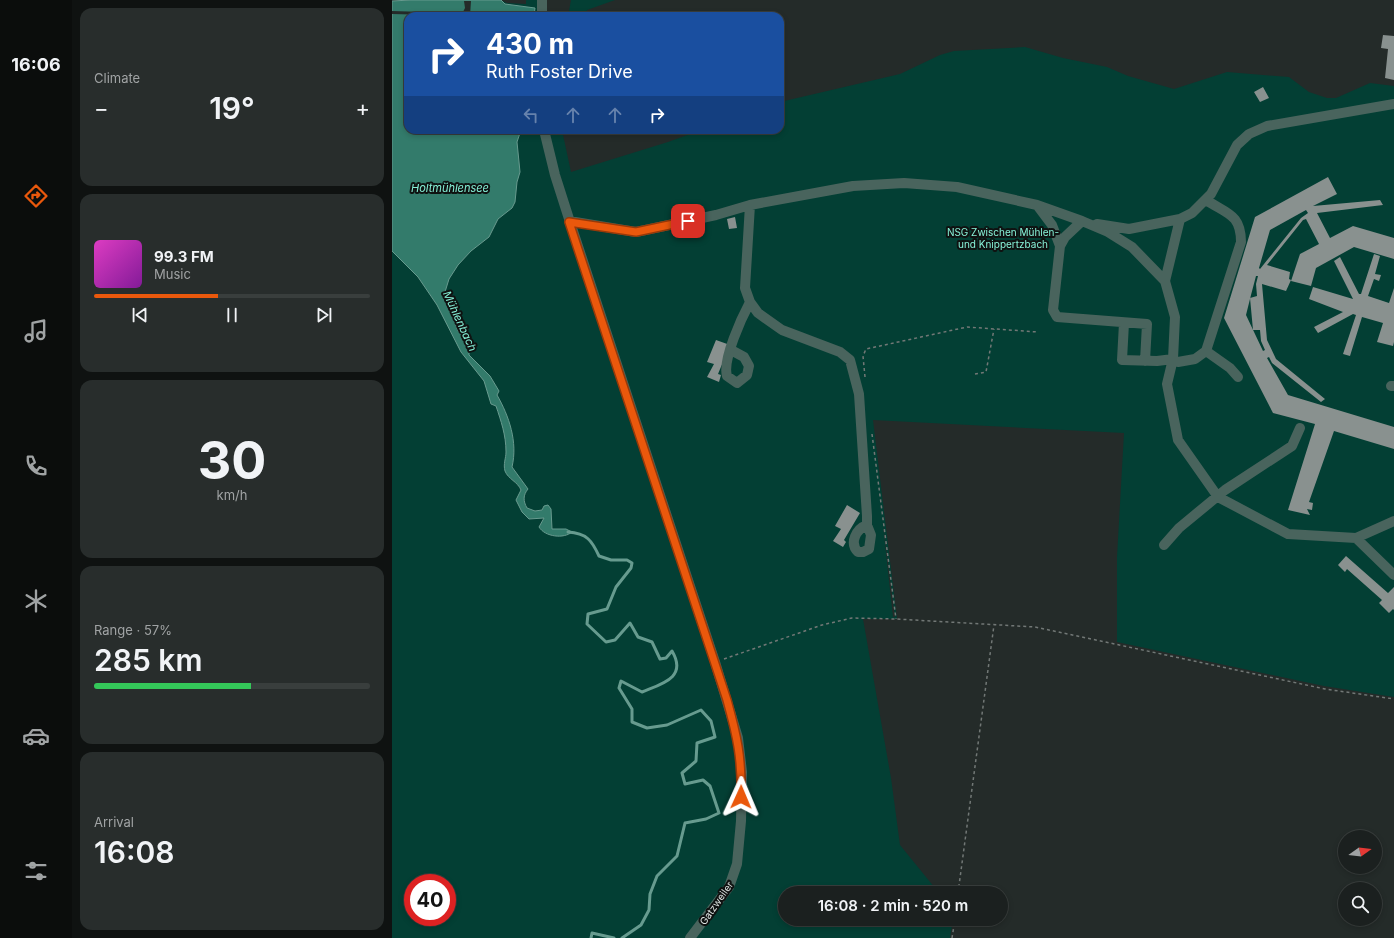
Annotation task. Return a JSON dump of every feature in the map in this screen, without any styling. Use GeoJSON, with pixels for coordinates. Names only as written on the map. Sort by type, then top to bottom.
{"type":"FeatureCollection","features":[{"type":"Feature","properties":{"kind":"street"},"geometry":{"type":"LineString","coordinates":[[542,0],[542,12]]}},
{"type":"Feature","properties":{"kind":"street"},"geometry":{"type":"LineString","coordinates":[[1082,221],[1129,229],[1180,219],[1192,213],[1206,200],[1236,145],[1249,134],[1267,126],[1394,104]]}},
{"type":"Feature","properties":{"kind":"street","name":"Gatzweiler"},"geometry":{"type":"LineString","coordinates":[[545,134],[569,222],[715,662],[738,738],[741,757],[741,822],[737,864],[729,887],[690,938]]}},
{"type":"Feature","properties":{"kind":"street"},"geometry":{"type":"LineString","coordinates":[[569,222],[636,232],[716,215],[750,205],[853,186],[904,183],[957,187],[1037,205],[1108,232],[1132,247],[1165,280]]}},
{"type":"Feature","properties":{"kind":"street"},"geometry":{"type":"LineString","coordinates":[[1124,323],[1122,360],[1145,361],[1173,359],[1178,362],[1195,359],[1206,351],[1241,242],[1241,228],[1235,218],[1206,200]]}},
{"type":"Feature","properties":{"kind":"street"},"geometry":{"type":"LineString","coordinates":[[750,205],[746,288],[750,302],[758,313],[782,330],[840,352],[850,360],[859,394],[867,525]]}},
{"type":"Feature","properties":{"kind":"street"},"geometry":{"type":"LineString","coordinates":[[1037,205],[1052,225],[1060,246]]}},
{"type":"Feature","properties":{"kind":"street"},"geometry":{"type":"LineString","coordinates":[[1180,219],[1165,280],[1175,317],[1173,359],[1167,384],[1178,440],[1218,497],[1288,534],[1356,538],[1394,521]]}},
{"type":"Feature","properties":{"kind":"street"},"geometry":{"type":"LineString","coordinates":[[1082,221],[1065,237],[1060,246],[1053,310],[1057,317],[1148,324],[1145,361]]}},
{"type":"Feature","properties":{"kind":"street"},"geometry":{"type":"LineString","coordinates":[[731,350],[750,302]]}},
{"type":"Feature","properties":{"kind":"street"},"geometry":{"type":"LineString","coordinates":[[1206,351],[1230,368],[1238,377]]}},
{"type":"Feature","properties":{"kind":"street"},"geometry":{"type":"LineString","coordinates":[[1164,545],[1179,528],[1225,490],[1292,446],[1300,428]]}},
{"type":"Feature","properties":{"kind":"street"},"geometry":{"type":"LineString","coordinates":[[1356,538],[1394,575]]}},
{"type":"Feature","properties":{"kind":"path"},"geometry":{"type":"LineString","coordinates":[[866,379],[863,356],[866,349],[967,327],[1038,332]]}},
{"type":"Feature","properties":{"kind":"path"},"geometry":{"type":"LineString","coordinates":[[975,374],[986,372],[994,329]]}},
{"type":"Feature","properties":{"kind":"path"},"geometry":{"type":"LineString","coordinates":[[872,434],[896,618]]}},
{"type":"Feature","properties":{"kind":"path"},"geometry":{"type":"LineString","coordinates":[[715,662],[822,625],[852,618],[896,618],[1035,627],[1325,689],[1394,699]]}},
{"type":"Feature","properties":{"kind":"path"},"geometry":{"type":"LineString","coordinates":[[959,886],[994,625]]}},
{"type":"Feature","properties":{"kind":"path"},"geometry":{"type":"LineString","coordinates":[[952,938],[954,926]]}},
{"type":"Feature","properties":{"kind":"green space"},"geometry":{"type":"Polygon","coordinates":[[[501,0],[507,3],[526,4],[526,0],[538,0],[538,12],[534,12],[534,8],[505,4],[501,0]]]}},
{"type":"Feature","properties":{"kind":"green space"},"geometry":{"type":"Polygon","coordinates":[[[571,0],[615,0],[587,10],[587,12],[569,12],[571,0]]]}},
{"type":"Feature","properties":{"kind":"green space","name":"NSG Zwischen Mühlen- und Knippertzbach"},"geometry":{"type":"Polygon","coordinates":[[[1025,47],[1063,58],[1107,67],[1128,76],[1174,89],[1227,72],[1289,77],[1309,92],[1327,98],[1336,98],[1370,83],[1394,86],[1394,697],[1324,686],[1117,642],[1117,557],[1124,433],[873,420],[897,619],[863,619],[891,778],[900,845],[933,886],[778,886],[778,926],[952,926],[950,938],[690,938],[729,887],[737,864],[741,821],[742,772],[738,738],[715,662],[573,228],[582,269],[650,475],[734,740],[738,800],[735,864],[726,887],[685,938],[392,938],[392,251],[418,277],[437,305],[461,352],[484,381],[491,404],[496,406],[503,428],[506,446],[504,466],[506,473],[521,490],[516,500],[522,512],[529,519],[544,518],[539,526],[545,533],[554,536],[564,536],[572,532],[566,529],[552,529],[551,509],[548,506],[544,506],[542,510],[535,511],[527,508],[524,498],[528,489],[512,467],[514,458],[513,439],[509,420],[497,395],[499,391],[490,376],[469,355],[469,345],[466,338],[458,331],[445,292],[449,279],[458,265],[471,251],[489,237],[498,219],[512,208],[515,202],[517,182],[520,172],[517,142],[520,134],[563,134],[571,172],[690,134],[784,134],[784,101],[900,74],[940,55],[954,51],[1025,47]],[[882,516],[893,617],[895,617],[882,516]]]}},
{"type":"Feature","properties":{"kind":"water","name":"Holtmühlensee"},"geometry":{"type":"Polygon","coordinates":[[[501,0],[505,4],[535,8],[534,12],[404,12],[404,134],[520,134],[517,142],[520,172],[517,182],[515,202],[512,208],[498,219],[489,237],[471,251],[458,265],[449,279],[445,292],[458,331],[466,338],[469,345],[469,355],[490,376],[499,391],[497,395],[509,420],[513,439],[514,458],[512,467],[528,489],[524,496],[527,508],[535,511],[542,510],[544,506],[548,505],[551,509],[552,529],[566,529],[572,532],[564,536],[555,536],[546,533],[539,527],[544,518],[529,519],[522,512],[516,500],[521,490],[520,487],[506,474],[504,466],[506,446],[503,428],[496,406],[491,404],[484,381],[461,352],[437,305],[418,277],[392,251],[392,1],[501,0]]]}},
{"type":"Feature","properties":{"kind":"pier"},"geometry":{"type":"Polygon","coordinates":[[[464,1],[471,1],[470,12],[463,12],[465,8],[464,1]]]}},
{"type":"Feature","properties":{"kind":"pier"},"geometry":{"type":"Polygon","coordinates":[[[392,11],[426,12],[404,12],[404,14],[392,14],[392,11]]]}},
{"type":"Feature","properties":{"kind":"building"},"geometry":{"type":"Polygon","coordinates":[[[1383,35],[1394,36],[1394,80],[1385,78],[1388,49],[1381,48],[1383,35]]]}},
{"type":"Feature","properties":{"kind":"building"},"geometry":{"type":"Polygon","coordinates":[[[1263,87],[1269,98],[1260,102],[1254,92],[1263,87]]]}},
{"type":"Feature","properties":{"kind":"building"},"geometry":{"type":"Polygon","coordinates":[[[1328,177],[1337,194],[1313,206],[1380,200],[1383,205],[1317,213],[1330,238],[1353,226],[1394,238],[1394,259],[1354,247],[1316,268],[1311,286],[1291,281],[1300,254],[1319,244],[1306,219],[1303,220],[1267,265],[1290,272],[1289,279],[1291,280],[1286,291],[1262,284],[1267,340],[1276,359],[1325,399],[1321,402],[1272,363],[1269,357],[1267,358],[1288,395],[1394,427],[1394,449],[1334,431],[1309,502],[1313,503],[1312,510],[1307,509],[1310,515],[1288,510],[1315,424],[1273,413],[1224,318],[1255,217],[1328,177]],[[1306,210],[1270,230],[1259,268],[1260,269],[1301,218],[1308,213],[1306,210]],[[1256,276],[1250,298],[1257,296],[1256,284],[1258,276],[1256,276]],[[1250,299],[1246,315],[1253,330],[1250,299]],[[1253,330],[1263,351],[1265,350],[1261,341],[1260,330],[1253,330]]]}},
{"type":"Feature","properties":{"kind":"building"},"geometry":{"type":"Polygon","coordinates":[[[735,217],[737,228],[729,229],[727,219],[735,217]]]}},
{"type":"Feature","properties":{"kind":"building"},"geometry":{"type":"Polygon","coordinates":[[[1374,254],[1380,256],[1375,274],[1381,275],[1379,281],[1374,279],[1368,296],[1389,303],[1394,288],[1394,342],[1393,346],[1377,342],[1383,323],[1362,317],[1350,356],[1343,354],[1356,315],[1353,314],[1318,333],[1314,327],[1343,312],[1309,299],[1313,287],[1353,299],[1334,261],[1340,257],[1359,294],[1361,294],[1374,254]]]}},
{"type":"Feature","properties":{"kind":"building"},"geometry":{"type":"Polygon","coordinates":[[[716,340],[730,345],[718,374],[721,375],[719,382],[707,377],[714,364],[707,362],[716,340]]]}},
{"type":"Feature","properties":{"kind":"building"},"geometry":{"type":"Polygon","coordinates":[[[847,505],[860,513],[844,540],[846,542],[843,547],[833,541],[841,529],[835,526],[847,505]]]}},
{"type":"Feature","properties":{"kind":"building"},"geometry":{"type":"Polygon","coordinates":[[[1346,556],[1388,593],[1394,587],[1394,610],[1393,609],[1389,613],[1379,603],[1382,600],[1347,569],[1345,572],[1338,565],[1346,556]]]}},
{"type":"Feature","properties":{"kind":"waterway","name":"Mühlenbach"},"geometry":{"type":"LineString","coordinates":[[568,532],[580,534],[588,539],[594,546],[599,556],[611,560],[627,560],[632,563],[631,568],[616,587],[607,609],[588,614],[587,624],[606,642],[615,640],[630,623],[638,637],[652,642],[660,659],[666,658],[672,651],[676,660],[677,668],[675,674],[670,679],[642,692],[621,681],[619,688],[632,709],[632,722],[647,728],[667,725],[701,710],[711,721],[715,737],[697,743],[696,761],[682,773],[685,784],[703,780],[710,786],[719,813],[706,819],[685,823],[677,856],[657,876],[650,894],[649,910],[641,925],[622,938]]}},
{"type":"Feature","properties":{"kind":"waterway","name":"Mühlenbach"},"geometry":{"type":"LineString","coordinates":[[591,938],[592,933],[614,938]]}},
{"type":"Feature","properties":{"kind":"route"},"geometry":{"type":"LineString","coordinates":[[688,221],[636,232],[569,222],[727,700],[738,738],[741,757],[741,797]]}}]}
